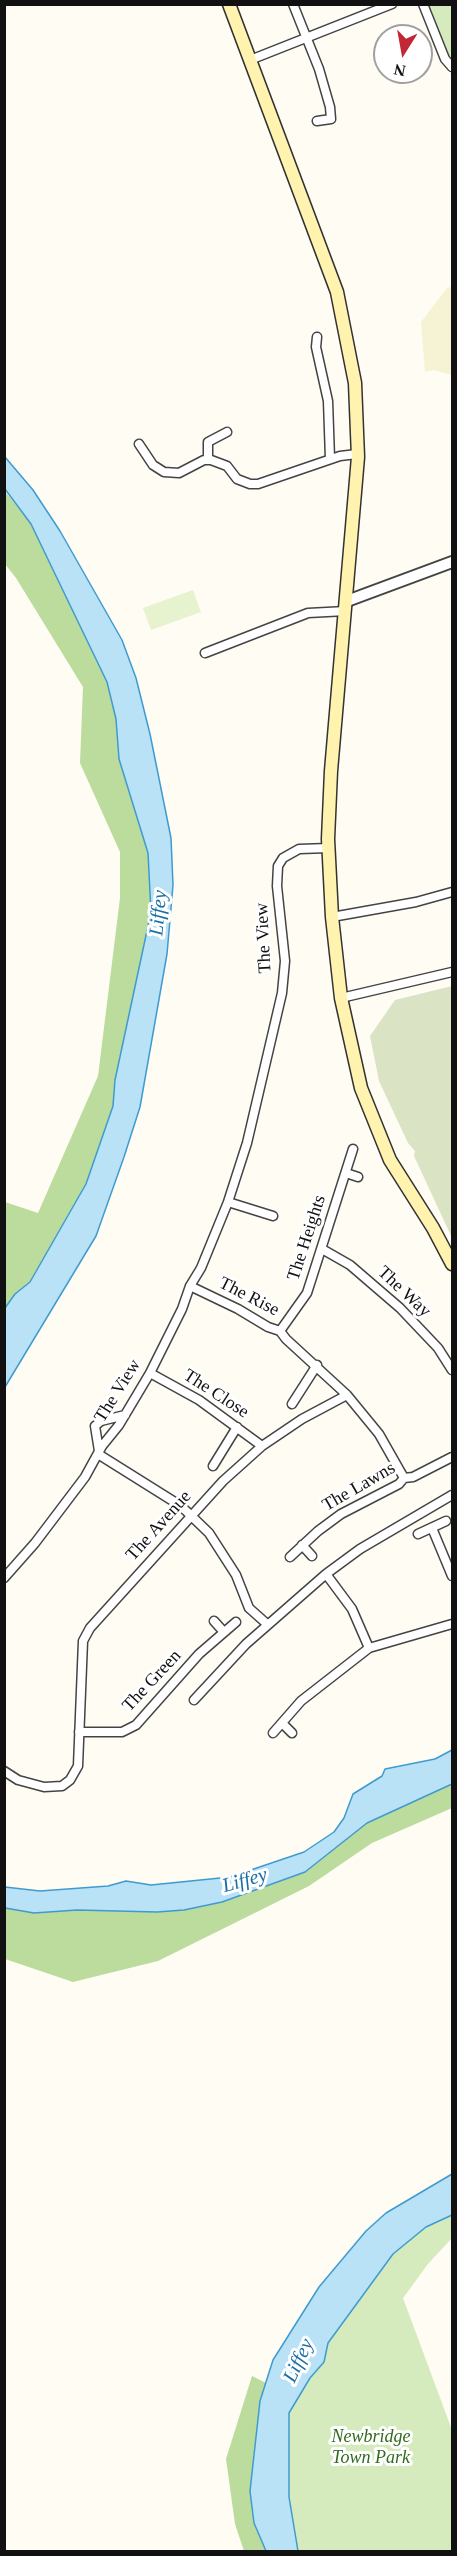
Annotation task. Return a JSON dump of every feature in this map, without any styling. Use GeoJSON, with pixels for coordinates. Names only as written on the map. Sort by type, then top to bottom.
{"type":"FeatureCollection","features":[{"type":"Feature","properties":{"kind":"main road"},"geometry":{"type":"LineString","coordinates":[[229,4],[337,292],[355,383],[357,454],[331,771],[328,848],[340,998],[361,1088],[390,1160],[453,1264]]}},
{"type":"Feature","properties":{"kind":"street"},"geometry":{"type":"LineString","coordinates":[[293,4],[319,69],[330,107],[331,119],[317,121]]}},
{"type":"Feature","properties":{"kind":"street"},"geometry":{"type":"LineString","coordinates":[[250,60],[392,4]]}},
{"type":"Feature","properties":{"kind":"street"},"geometry":{"type":"LineString","coordinates":[[423,4],[445,59],[453,67]]}},
{"type":"Feature","properties":{"kind":"street"},"geometry":{"type":"LineString","coordinates":[[317,338],[316,347],[328,401],[330,459]]}},
{"type":"Feature","properties":{"kind":"street"},"geometry":{"type":"LineString","coordinates":[[208,460],[208,442],[227,432]]}},
{"type":"Feature","properties":{"kind":"street"},"geometry":{"type":"LineString","coordinates":[[139,444],[153,465],[164,472],[179,472],[208,460],[227,466],[237,479],[243,482],[258,484],[330,459],[357,454]]}},
{"type":"Feature","properties":{"kind":"street"},"geometry":{"type":"LineString","coordinates":[[205,653],[308,613],[346,606],[453,562]]}},
{"type":"Feature","properties":{"kind":"street","name":"The View"},"geometry":{"type":"LineString","coordinates":[[4,1578],[35,1543],[85,1477],[125,1415],[150,1373],[182,1309],[190,1286],[201,1268],[228,1202],[247,1143],[282,993],[285,962],[277,886],[278,866],[283,858],[299,849],[328,848]]}},
{"type":"Feature","properties":{"kind":"street"},"geometry":{"type":"LineString","coordinates":[[332,917],[419,901],[453,892]]}},
{"type":"Feature","properties":{"kind":"street"},"geometry":{"type":"LineString","coordinates":[[340,998],[453,972]]}},
{"type":"Feature","properties":{"kind":"street","name":"The Heights"},"geometry":{"type":"LineString","coordinates":[[280,1331],[307,1293],[353,1149]]}},
{"type":"Feature","properties":{"kind":"street"},"geometry":{"type":"LineString","coordinates":[[346,1173],[358,1177]]}},
{"type":"Feature","properties":{"kind":"street"},"geometry":{"type":"LineString","coordinates":[[228,1202],[273,1216]]}},
{"type":"Feature","properties":{"kind":"street","name":"The Way"},"geometry":{"type":"LineString","coordinates":[[322,1249],[350,1264],[400,1308],[438,1348],[453,1370]]}},
{"type":"Feature","properties":{"kind":"street","name":"The Rise"},"geometry":{"type":"LineString","coordinates":[[190,1286],[280,1331],[347,1395],[379,1434],[405,1478]]}},
{"type":"Feature","properties":{"kind":"street"},"geometry":{"type":"LineString","coordinates":[[292,1404],[317,1365]]}},
{"type":"Feature","properties":{"kind":"street","name":"The Close"},"geometry":{"type":"LineString","coordinates":[[150,1373],[199,1400],[262,1446]]}},
{"type":"Feature","properties":{"kind":"street","name":"The Avenue"},"geometry":{"type":"LineString","coordinates":[[79,1732],[82,1654],[86,1635],[223,1481],[262,1446],[302,1419],[347,1395]]}},
{"type":"Feature","properties":{"kind":"street"},"geometry":{"type":"LineString","coordinates":[[125,1415],[97,1422],[94,1430],[99,1453],[191,1515],[209,1533],[236,1575],[249,1608],[267,1624]]}},
{"type":"Feature","properties":{"kind":"street"},"geometry":{"type":"LineString","coordinates":[[213,1466],[237,1426]]}},
{"type":"Feature","properties":{"kind":"street","name":"The Lawns"},"geometry":{"type":"LineString","coordinates":[[290,1557],[318,1531],[341,1514],[399,1484],[405,1478],[413,1477],[453,1457]]}},
{"type":"Feature","properties":{"kind":"street"},"geometry":{"type":"LineString","coordinates":[[194,1700],[267,1624],[326,1574],[360,1549],[453,1496]]}},
{"type":"Feature","properties":{"kind":"street"},"geometry":{"type":"LineString","coordinates":[[418,1534],[446,1521]]}},
{"type":"Feature","properties":{"kind":"street"},"geometry":{"type":"LineString","coordinates":[[432,1528],[453,1576]]}},
{"type":"Feature","properties":{"kind":"street"},"geometry":{"type":"LineString","coordinates":[[302,1545],[312,1556]]}},
{"type":"Feature","properties":{"kind":"street"},"geometry":{"type":"LineString","coordinates":[[326,1574],[352,1609],[369,1648]]}},
{"type":"Feature","properties":{"kind":"street"},"geometry":{"type":"LineString","coordinates":[[214,1621],[223,1631]]}},
{"type":"Feature","properties":{"kind":"street","name":"The Green"},"geometry":{"type":"LineString","coordinates":[[79,1732],[122,1732],[136,1725],[223,1631],[236,1622]]}},
{"type":"Feature","properties":{"kind":"street"},"geometry":{"type":"LineString","coordinates":[[273,1733],[301,1701],[369,1648],[453,1624]]}},
{"type":"Feature","properties":{"kind":"street"},"geometry":{"type":"LineString","coordinates":[[282,1723],[292,1733]]}},
{"type":"Feature","properties":{"kind":"street"},"geometry":{"type":"LineString","coordinates":[[4,1771],[18,1780],[34,1785],[62,1786],[75,1775],[78,1766],[79,1732]]}},
{"type":"Feature","properties":{"kind":"shaded area"},"geometry":{"type":"Polygon","coordinates":[[[452,287],[452,375],[434,370],[425,372],[421,322],[447,288],[452,287]]]}},
{"type":"Feature","properties":{"kind":"green space"},"geometry":{"type":"Polygon","coordinates":[[[429,5],[452,5],[452,61],[447,54],[429,5]]]}},
{"type":"Feature","properties":{"kind":"green space"},"geometry":{"type":"Polygon","coordinates":[[[4,490],[31,524],[107,682],[116,719],[121,765],[148,853],[151,912],[115,1079],[113,1106],[86,1184],[30,1282],[15,1294],[5,1308],[5,1202],[38,1213],[98,1076],[120,898],[120,852],[80,763],[83,687],[5,564],[4,490]]]}},
{"type":"Feature","properties":{"kind":"green space"},"geometry":{"type":"Polygon","coordinates":[[[193,590],[201,612],[151,630],[143,608],[193,590]]]}},
{"type":"Feature","properties":{"kind":"green space"},"geometry":{"type":"Polygon","coordinates":[[[452,986],[452,1238],[414,1156],[415,1151],[408,1143],[379,1081],[370,1036],[395,1000],[452,986]]]}},
{"type":"Feature","properties":{"kind":"green space"},"geometry":{"type":"Polygon","coordinates":[[[452,1784],[452,1808],[372,1843],[309,1886],[158,1961],[73,1982],[5,1959],[4,1908],[34,1913],[77,1910],[157,1912],[184,1910],[222,1902],[305,1872],[367,1823],[452,1784]]]}},
{"type":"Feature","properties":{"kind":"green space","name":"Newbridge Town Park"},"geometry":{"type":"Polygon","coordinates":[[[452,2215],[452,2238],[428,2264],[403,2298],[452,2430],[452,2551],[298,2551],[289,2497],[289,2413],[310,2378],[323,2362],[328,2343],[391,2255],[426,2226],[452,2215]]]}},
{"type":"Feature","properties":{"kind":"green space"},"geometry":{"type":"Polygon","coordinates":[[[252,2376],[266,2383],[260,2401],[254,2523],[266,2551],[244,2551],[235,2524],[226,2459],[252,2376]]]}},
{"type":"Feature","properties":{"kind":"water","name":"Liffey"},"geometry":{"type":"Polygon","coordinates":[[[5,457],[33,490],[60,531],[122,640],[136,678],[150,734],[171,838],[173,885],[167,954],[140,1107],[124,1157],[96,1236],[5,1387],[5,1308],[15,1294],[30,1282],[86,1184],[113,1106],[115,1080],[151,912],[148,853],[119,759],[116,719],[107,682],[31,524],[5,489],[5,457]]]}},
{"type":"Feature","properties":{"kind":"water","name":"Liffey"},"geometry":{"type":"Polygon","coordinates":[[[452,1750],[452,1784],[367,1823],[305,1872],[222,1902],[184,1910],[157,1912],[77,1910],[34,1913],[5,1908],[5,1887],[40,1891],[108,1886],[126,1881],[151,1885],[230,1877],[304,1852],[334,1832],[344,1818],[353,1794],[382,1776],[385,1769],[435,1759],[452,1750]]]}},
{"type":"Feature","properties":{"kind":"water","name":"Liffey"},"geometry":{"type":"Polygon","coordinates":[[[452,2174],[452,2215],[426,2227],[393,2254],[328,2343],[324,2362],[310,2378],[289,2413],[289,2497],[298,2551],[266,2551],[254,2523],[250,2491],[260,2401],[273,2360],[319,2287],[366,2231],[386,2213],[452,2174]]]}}]}
